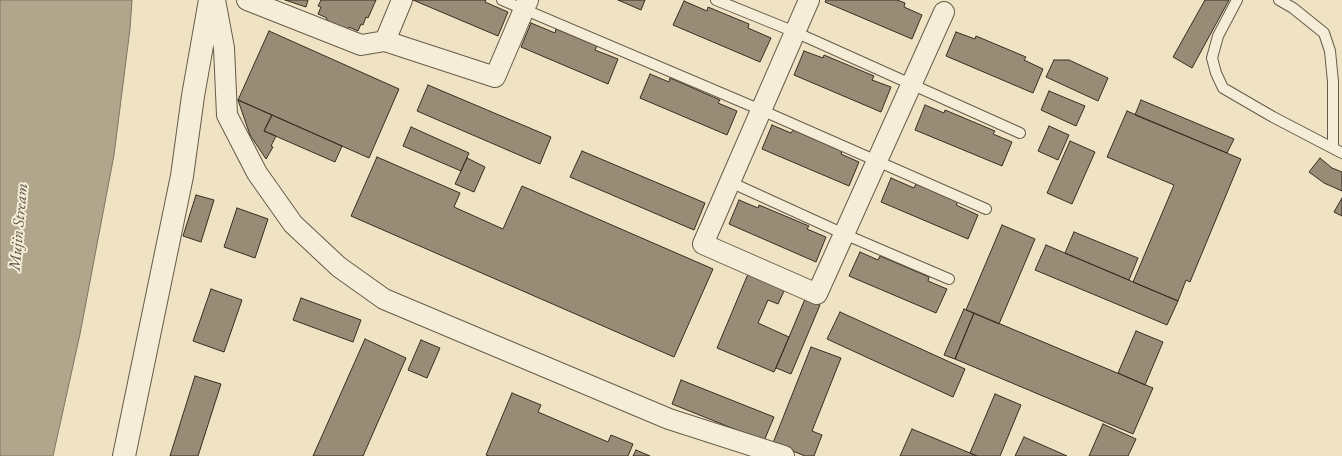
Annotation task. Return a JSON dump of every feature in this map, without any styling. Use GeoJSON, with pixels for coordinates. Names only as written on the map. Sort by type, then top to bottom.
{"type":"FeatureCollection","features":[{"type":"Feature","properties":{"kind":"street"},"geometry":{"type":"LineString","coordinates":[[124,456],[182,176],[193,96],[210,0]]}},
{"type":"Feature","properties":{"kind":"street"},"geometry":{"type":"LineString","coordinates":[[215,0],[224,48],[227,115],[257,173],[293,224],[338,267],[384,299],[669,419],[784,456]]}},
{"type":"Feature","properties":{"kind":"street"},"geometry":{"type":"LineString","coordinates":[[247,0],[361,45],[385,41],[495,78],[526,5]]}},
{"type":"Feature","properties":{"kind":"street"},"geometry":{"type":"LineString","coordinates":[[385,41],[402,0]]}},
{"type":"Feature","properties":{"kind":"street"},"geometry":{"type":"LineString","coordinates":[[809,0],[703,244],[817,294],[944,12]]}},
{"type":"Feature","properties":{"kind":"lane"},"geometry":{"type":"LineString","coordinates":[[502,0],[526,5],[986,209]]}},
{"type":"Feature","properties":{"kind":"lane"},"geometry":{"type":"LineString","coordinates":[[716,0],[795,32],[1020,133]]}},
{"type":"Feature","properties":{"kind":"lane"},"geometry":{"type":"LineString","coordinates":[[1237,0],[1218,36],[1212,58],[1216,73],[1223,88],[1273,117],[1342,153]]}},
{"type":"Feature","properties":{"kind":"lane"},"geometry":{"type":"LineString","coordinates":[[1279,0],[1293,8],[1324,33],[1330,51],[1333,82],[1333,147]]}},
{"type":"Feature","properties":{"kind":"lane"},"geometry":{"type":"LineString","coordinates":[[730,182],[844,234],[950,279]]}},
{"type":"Feature","properties":{"kind":"water","name":"Mujin Stream"},"geometry":{"type":"Polygon","coordinates":[[[0,0],[132,0],[130,29],[114,155],[80,334],[53,456],[0,456],[0,0]]]}},
{"type":"Feature","properties":{"kind":"building"},"geometry":{"type":"Polygon","coordinates":[[[285,0],[308,0],[306,7],[285,0]]]}},
{"type":"Feature","properties":{"kind":"building"},"geometry":{"type":"Polygon","coordinates":[[[321,0],[376,0],[368,18],[366,17],[363,25],[361,24],[358,31],[349,27],[348,30],[326,20],[327,18],[318,14],[321,7],[318,6],[321,0]]]}},
{"type":"Feature","properties":{"kind":"building"},"geometry":{"type":"Polygon","coordinates":[[[413,0],[486,0],[485,2],[508,12],[498,36],[413,0]]]}},
{"type":"Feature","properties":{"kind":"building"},"geometry":{"type":"Polygon","coordinates":[[[618,0],[645,0],[641,10],[618,0]]]}},
{"type":"Feature","properties":{"kind":"building"},"geometry":{"type":"Polygon","coordinates":[[[826,0],[897,0],[905,3],[904,7],[922,15],[912,39],[825,2],[826,0]]]}},
{"type":"Feature","properties":{"kind":"building"},"geometry":{"type":"Polygon","coordinates":[[[1205,0],[1229,0],[1192,68],[1173,57],[1205,0]]]}},
{"type":"Feature","properties":{"kind":"building"},"geometry":{"type":"Polygon","coordinates":[[[684,1],[707,11],[708,7],[749,24],[748,28],[771,38],[760,62],[673,25],[684,1]]]}},
{"type":"Feature","properties":{"kind":"building"},"geometry":{"type":"Polygon","coordinates":[[[531,23],[555,33],[556,29],[597,46],[595,50],[618,59],[608,84],[521,47],[531,23]]]}},
{"type":"Feature","properties":{"kind":"building"},"geometry":{"type":"Polygon","coordinates":[[[269,31],[399,89],[369,158],[238,100],[269,31]]]}},
{"type":"Feature","properties":{"kind":"building"},"geometry":{"type":"Polygon","coordinates":[[[956,32],[975,39],[976,36],[1026,57],[1024,60],[1043,69],[1033,93],[946,56],[956,32]]]}},
{"type":"Feature","properties":{"kind":"building"},"geometry":{"type":"Polygon","coordinates":[[[804,51],[823,58],[824,55],[874,76],[872,80],[891,87],[881,112],[794,75],[804,51]]]}},
{"type":"Feature","properties":{"kind":"building"},"geometry":{"type":"Polygon","coordinates":[[[1054,60],[1069,60],[1108,78],[1098,101],[1046,77],[1054,60]]]}},
{"type":"Feature","properties":{"kind":"building"},"geometry":{"type":"Polygon","coordinates":[[[650,74],[669,82],[670,78],[720,100],[718,103],[737,111],[727,135],[640,98],[650,74]]]}},
{"type":"Feature","properties":{"kind":"building"},"geometry":{"type":"Polygon","coordinates":[[[428,85],[551,137],[540,164],[417,111],[428,85]]]}},
{"type":"Feature","properties":{"kind":"building"},"geometry":{"type":"Polygon","coordinates":[[[1049,91],[1085,106],[1076,126],[1041,110],[1049,91]]]}},
{"type":"Feature","properties":{"kind":"building"},"geometry":{"type":"Polygon","coordinates":[[[238,100],[272,115],[264,131],[276,136],[271,146],[273,147],[266,159],[250,135],[238,100]]]}},
{"type":"Feature","properties":{"kind":"building"},"geometry":{"type":"Polygon","coordinates":[[[1141,100],[1234,139],[1227,153],[1135,115],[1141,100]]]}},
{"type":"Feature","properties":{"kind":"building"},"geometry":{"type":"Polygon","coordinates":[[[925,105],[944,113],[945,110],[995,131],[993,134],[1012,142],[1002,166],[915,130],[925,105]]]}},
{"type":"Feature","properties":{"kind":"building"},"geometry":{"type":"Polygon","coordinates":[[[1127,111],[1241,159],[1190,282],[1186,280],[1178,301],[1133,282],[1174,185],[1107,157],[1127,111]]]}},
{"type":"Feature","properties":{"kind":"building"},"geometry":{"type":"Polygon","coordinates":[[[272,115],[342,146],[335,162],[264,131],[272,115]]]}},
{"type":"Feature","properties":{"kind":"building"},"geometry":{"type":"Polygon","coordinates":[[[772,125],[791,133],[793,130],[842,151],[841,154],[859,162],[849,186],[762,149],[772,125]]]}},
{"type":"Feature","properties":{"kind":"building"},"geometry":{"type":"Polygon","coordinates":[[[1049,126],[1069,135],[1058,160],[1038,151],[1049,126]]]}},
{"type":"Feature","properties":{"kind":"building"},"geometry":{"type":"Polygon","coordinates":[[[411,127],[469,153],[461,171],[403,146],[411,127]]]}},
{"type":"Feature","properties":{"kind":"building"},"geometry":{"type":"Polygon","coordinates":[[[1070,141],[1095,152],[1072,204],[1047,193],[1070,141]]]}},
{"type":"Feature","properties":{"kind":"building"},"geometry":{"type":"Polygon","coordinates":[[[582,151],[705,203],[694,230],[570,177],[582,151]]]}},
{"type":"Feature","properties":{"kind":"building"},"geometry":{"type":"Polygon","coordinates":[[[377,157],[460,193],[454,207],[503,229],[522,186],[713,269],[674,357],[351,216],[377,157]]]}},
{"type":"Feature","properties":{"kind":"building"},"geometry":{"type":"Polygon","coordinates":[[[467,158],[485,167],[474,192],[455,184],[467,158]]]}},
{"type":"Feature","properties":{"kind":"building"},"geometry":{"type":"Polygon","coordinates":[[[1320,158],[1332,168],[1342,172],[1342,191],[1324,183],[1309,172],[1320,158]]]}},
{"type":"Feature","properties":{"kind":"building"},"geometry":{"type":"Polygon","coordinates":[[[891,178],[914,188],[916,184],[958,202],[956,205],[978,215],[968,239],[881,202],[891,178]]]}},
{"type":"Feature","properties":{"kind":"building"},"geometry":{"type":"Polygon","coordinates":[[[196,195],[214,200],[201,242],[183,236],[196,195]]]}},
{"type":"Feature","properties":{"kind":"building"},"geometry":{"type":"Polygon","coordinates":[[[1342,198],[1342,216],[1334,212],[1342,198]]]}},
{"type":"Feature","properties":{"kind":"building"},"geometry":{"type":"Polygon","coordinates":[[[739,200],[758,208],[759,205],[809,226],[807,229],[826,237],[816,262],[729,224],[739,200]]]}},
{"type":"Feature","properties":{"kind":"building"},"geometry":{"type":"Polygon","coordinates":[[[237,208],[268,219],[255,258],[224,247],[237,208]]]}},
{"type":"Feature","properties":{"kind":"building"},"geometry":{"type":"Polygon","coordinates":[[[1002,225],[1035,239],[999,324],[966,310],[1002,225]]]}},
{"type":"Feature","properties":{"kind":"building"},"geometry":{"type":"Polygon","coordinates":[[[1074,232],[1138,258],[1129,280],[1065,253],[1074,232]]]}},
{"type":"Feature","properties":{"kind":"building"},"geometry":{"type":"Polygon","coordinates":[[[1046,245],[1178,301],[1167,325],[1035,270],[1046,245]]]}},
{"type":"Feature","properties":{"kind":"building"},"geometry":{"type":"Polygon","coordinates":[[[860,252],[878,260],[880,256],[929,277],[928,281],[947,289],[936,313],[849,276],[860,252]]]}},
{"type":"Feature","properties":{"kind":"building"},"geometry":{"type":"Polygon","coordinates":[[[748,274],[785,289],[778,304],[768,300],[758,323],[789,337],[774,372],[717,348],[748,274]]]}},
{"type":"Feature","properties":{"kind":"building"},"geometry":{"type":"Polygon","coordinates":[[[211,289],[242,300],[224,352],[193,341],[211,289]]]}},
{"type":"Feature","properties":{"kind":"building"},"geometry":{"type":"Polygon","coordinates":[[[301,298],[361,320],[353,342],[293,320],[301,298]]]}},
{"type":"Feature","properties":{"kind":"building"},"geometry":{"type":"Polygon","coordinates":[[[805,299],[820,305],[791,374],[776,368],[805,299]]]}},
{"type":"Feature","properties":{"kind":"building"},"geometry":{"type":"Polygon","coordinates":[[[964,309],[974,313],[955,359],[944,355],[964,309]]]}},
{"type":"Feature","properties":{"kind":"building"},"geometry":{"type":"Polygon","coordinates":[[[840,312],[965,369],[953,397],[827,339],[840,312]]]}},
{"type":"Feature","properties":{"kind":"building"},"geometry":{"type":"Polygon","coordinates":[[[974,313],[1153,388],[1133,434],[955,359],[974,313]]]}},
{"type":"Feature","properties":{"kind":"building"},"geometry":{"type":"Polygon","coordinates":[[[1136,331],[1163,342],[1145,385],[1118,373],[1136,331]]]}},
{"type":"Feature","properties":{"kind":"building"},"geometry":{"type":"Polygon","coordinates":[[[365,339],[406,358],[363,456],[313,456],[365,339]]]}},
{"type":"Feature","properties":{"kind":"building"},"geometry":{"type":"Polygon","coordinates":[[[421,340],[440,348],[427,378],[408,370],[421,340]]]}},
{"type":"Feature","properties":{"kind":"building"},"geometry":{"type":"Polygon","coordinates":[[[811,347],[841,358],[812,431],[822,435],[814,456],[805,456],[773,443],[811,347]]]}},
{"type":"Feature","properties":{"kind":"building"},"geometry":{"type":"Polygon","coordinates":[[[195,376],[221,384],[198,456],[170,456],[195,376]]]}},
{"type":"Feature","properties":{"kind":"building"},"geometry":{"type":"Polygon","coordinates":[[[681,380],[774,417],[764,441],[672,404],[681,380]]]}},
{"type":"Feature","properties":{"kind":"building"},"geometry":{"type":"Polygon","coordinates":[[[512,393],[541,405],[538,412],[608,442],[611,435],[633,444],[628,456],[486,455],[512,393]]]}},
{"type":"Feature","properties":{"kind":"building"},"geometry":{"type":"Polygon","coordinates":[[[995,394],[1021,405],[1000,456],[977,456],[970,453],[995,394]]]}},
{"type":"Feature","properties":{"kind":"building"},"geometry":{"type":"Polygon","coordinates":[[[1103,424],[1136,439],[1128,456],[1089,456],[1103,424]]]}},
{"type":"Feature","properties":{"kind":"building"},"geometry":{"type":"Polygon","coordinates":[[[912,429],[970,453],[977,456],[900,456],[912,429]]]}},
{"type":"Feature","properties":{"kind":"building"},"geometry":{"type":"Polygon","coordinates":[[[1024,437],[1067,456],[1015,456],[1024,437]]]}},
{"type":"Feature","properties":{"kind":"building"},"geometry":{"type":"Polygon","coordinates":[[[636,450],[650,456],[633,456],[636,450]]]}}]}
